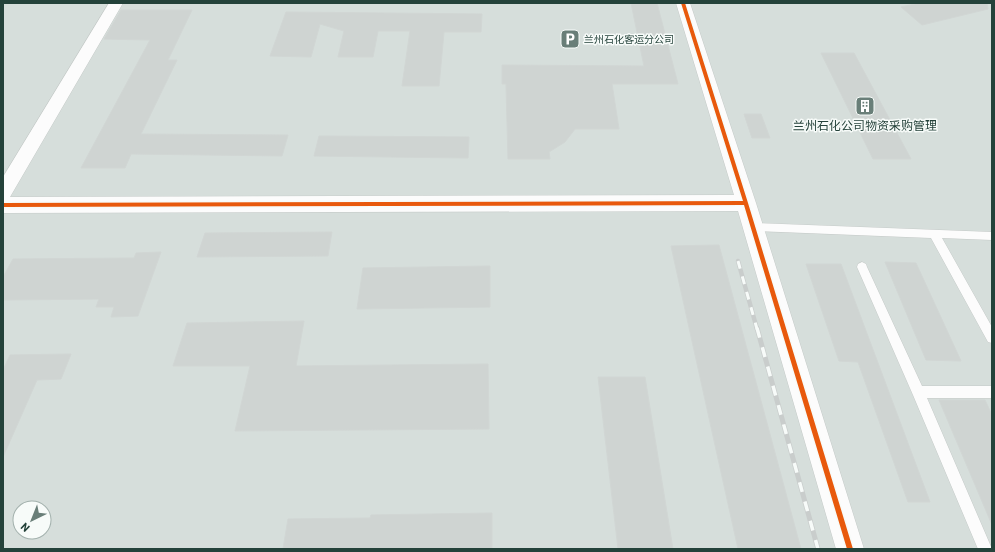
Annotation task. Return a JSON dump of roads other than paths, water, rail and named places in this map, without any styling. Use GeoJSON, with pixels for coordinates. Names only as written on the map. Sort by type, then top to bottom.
{"type":"FeatureCollection","features":[{"type":"Feature","properties":{"kind":"street"},"geometry":{"type":"LineString","coordinates":[[3,193],[116,3]]}},
{"type":"Feature","properties":{"kind":"street"},"geometry":{"type":"LineString","coordinates":[[683,3],[746,203],[850,549]]}},
{"type":"Feature","properties":{"kind":"street"},"geometry":{"type":"LineString","coordinates":[[3,205],[746,203]]}},
{"type":"Feature","properties":{"kind":"lane"},"geometry":{"type":"LineString","coordinates":[[753,227],[992,236]]}},
{"type":"Feature","properties":{"kind":"lane"},"geometry":{"type":"LineString","coordinates":[[935,235],[992,338]]}},
{"type":"Feature","properties":{"kind":"lane"},"geometry":{"type":"LineString","coordinates":[[862,267],[918,392],[985,549]]}},
{"type":"Feature","properties":{"kind":"lane"},"geometry":{"type":"LineString","coordinates":[[918,392],[992,392]]}},
{"type":"Feature","properties":{"kind":"railway"},"geometry":{"type":"LineString","coordinates":[[738,261],[757,329]]}},
{"type":"Feature","properties":{"kind":"railway"},"geometry":{"type":"LineString","coordinates":[[757,328],[818,549]]}},
{"type":"Feature","properties":{"kind":"place","name":"兰州石化客运分公司"},"geometry":{"type":"Point","coordinates":[570,39]}},
{"type":"Feature","properties":{"kind":"place","name":"兰州石化公司物资采购管理"},"geometry":{"type":"Point","coordinates":[865,106]}}]}
